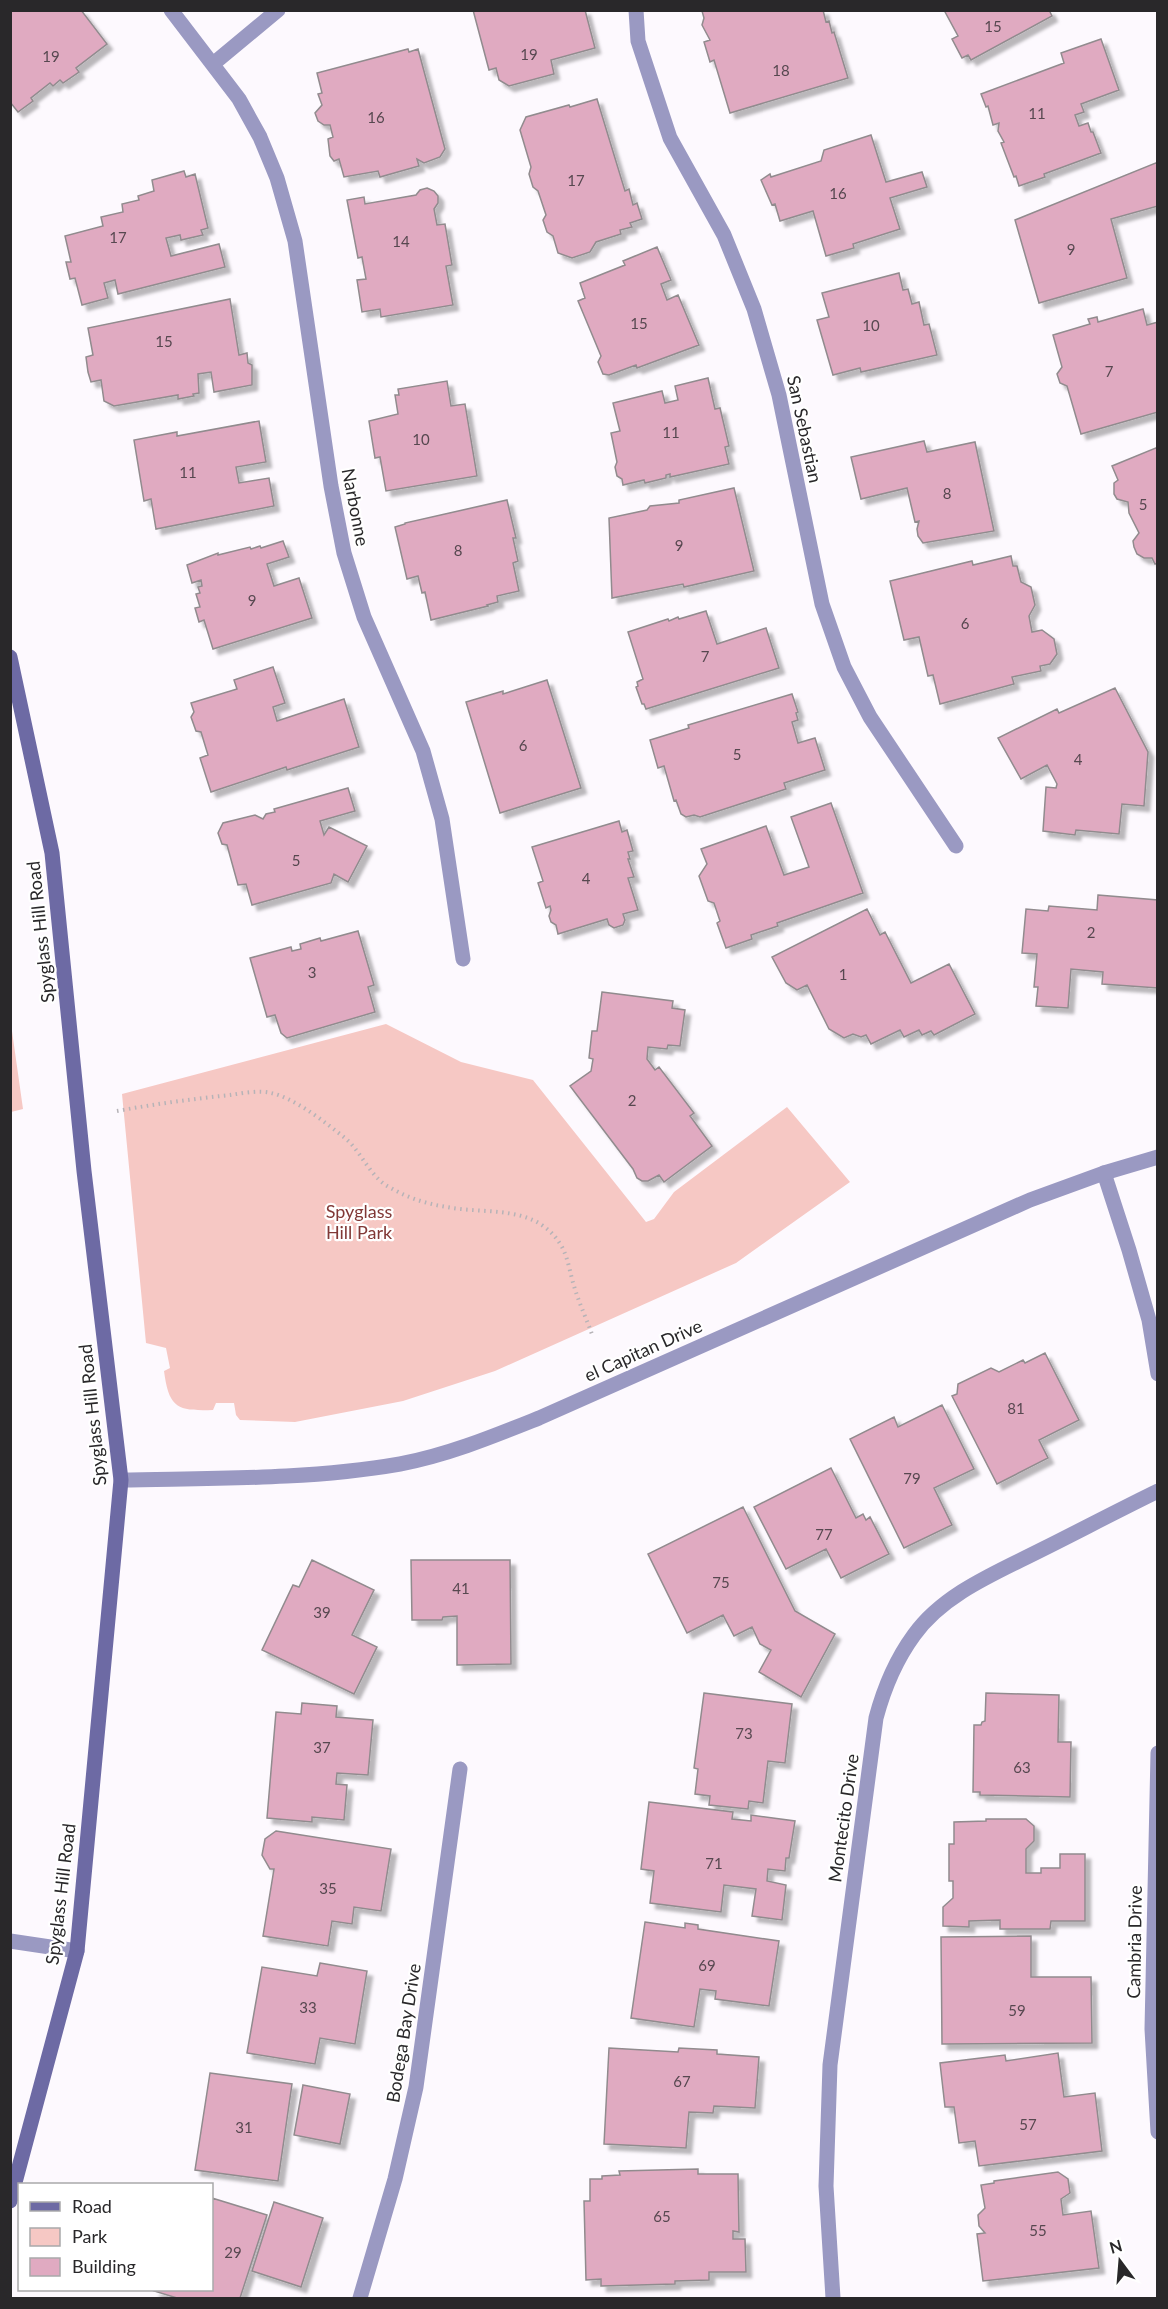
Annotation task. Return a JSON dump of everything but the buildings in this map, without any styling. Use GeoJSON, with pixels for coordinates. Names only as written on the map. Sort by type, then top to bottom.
{"type":"FeatureCollection","features":[{"type":"Feature","properties":{"kind":"main road","name":"Spyglass Hill Road"},"geometry":{"type":"LineString","coordinates":[[10,657],[52,854],[84,1171],[121,1480],[76,1951],[10,2201]]}},
{"type":"Feature","properties":{"kind":"street","name":"Narbonne"},"geometry":{"type":"LineString","coordinates":[[171,10],[239,99],[260,137],[277,178],[295,241],[331,486],[344,553],[364,617],[423,751],[442,819],[464,959]]}},
{"type":"Feature","properties":{"kind":"street"},"geometry":{"type":"LineString","coordinates":[[213,64],[278,10]]}},
{"type":"Feature","properties":{"kind":"street","name":"San Sebastian"},"geometry":{"type":"LineString","coordinates":[[636,10],[638,41],[670,138],[724,236],[754,309],[779,394],[822,604],[844,667],[870,717],[956,846]]}},
{"type":"Feature","properties":{"kind":"street","name":"el Capitan Drive"},"geometry":{"type":"LineString","coordinates":[[121,1480],[327,1474],[402,1463],[472,1444],[539,1418],[958,1230],[1030,1200],[1104,1173],[1158,1157]]}},
{"type":"Feature","properties":{"kind":"street"},"geometry":{"type":"LineString","coordinates":[[1104,1173],[1149,1320],[1158,1374]]}},
{"type":"Feature","properties":{"kind":"street","name":"Montecito Drive"},"geometry":{"type":"LineString","coordinates":[[833,2298],[826,2187],[826,2126],[830,2065],[876,1718],[884,1688],[897,1660],[914,1634],[944,1604],[979,1581],[1158,1491]]}},
{"type":"Feature","properties":{"kind":"street","name":"Cambria Drive"},"geometry":{"type":"LineString","coordinates":[[1158,1753],[1152,2029],[1158,2133]]}},
{"type":"Feature","properties":{"kind":"street","name":"Bodega Bay Drive"},"geometry":{"type":"LineString","coordinates":[[360,2298],[395,2179],[416,2087],[460,1769]]}},
{"type":"Feature","properties":{"kind":"street"},"geometry":{"type":"LineString","coordinates":[[10,1941],[76,1951]]}},
{"type":"Feature","properties":{"kind":"path"},"geometry":{"type":"LineString","coordinates":[[117,1111],[170,1102],[271,1092],[327,1124],[350,1142],[369,1168],[388,1187],[418,1201],[448,1208],[500,1210],[524,1216],[550,1232],[562,1246],[593,1337]]}},
{"type":"Feature","properties":{"kind":"green space"},"geometry":{"type":"Polygon","coordinates":[[[11,1024],[23,1109],[10,1112],[11,1024]]]}},
{"type":"Feature","properties":{"kind":"green space","name":"Spyglass Hill Park"},"geometry":{"type":"Polygon","coordinates":[[[386,1024],[461,1062],[533,1080],[646,1222],[654,1219],[674,1192],[787,1107],[850,1182],[736,1263],[495,1371],[403,1401],[295,1422],[240,1420],[236,1415],[234,1403],[216,1403],[213,1410],[191,1410],[177,1405],[172,1400],[166,1384],[164,1371],[170,1368],[166,1348],[146,1343],[122,1094],[386,1024]]]}}]}
